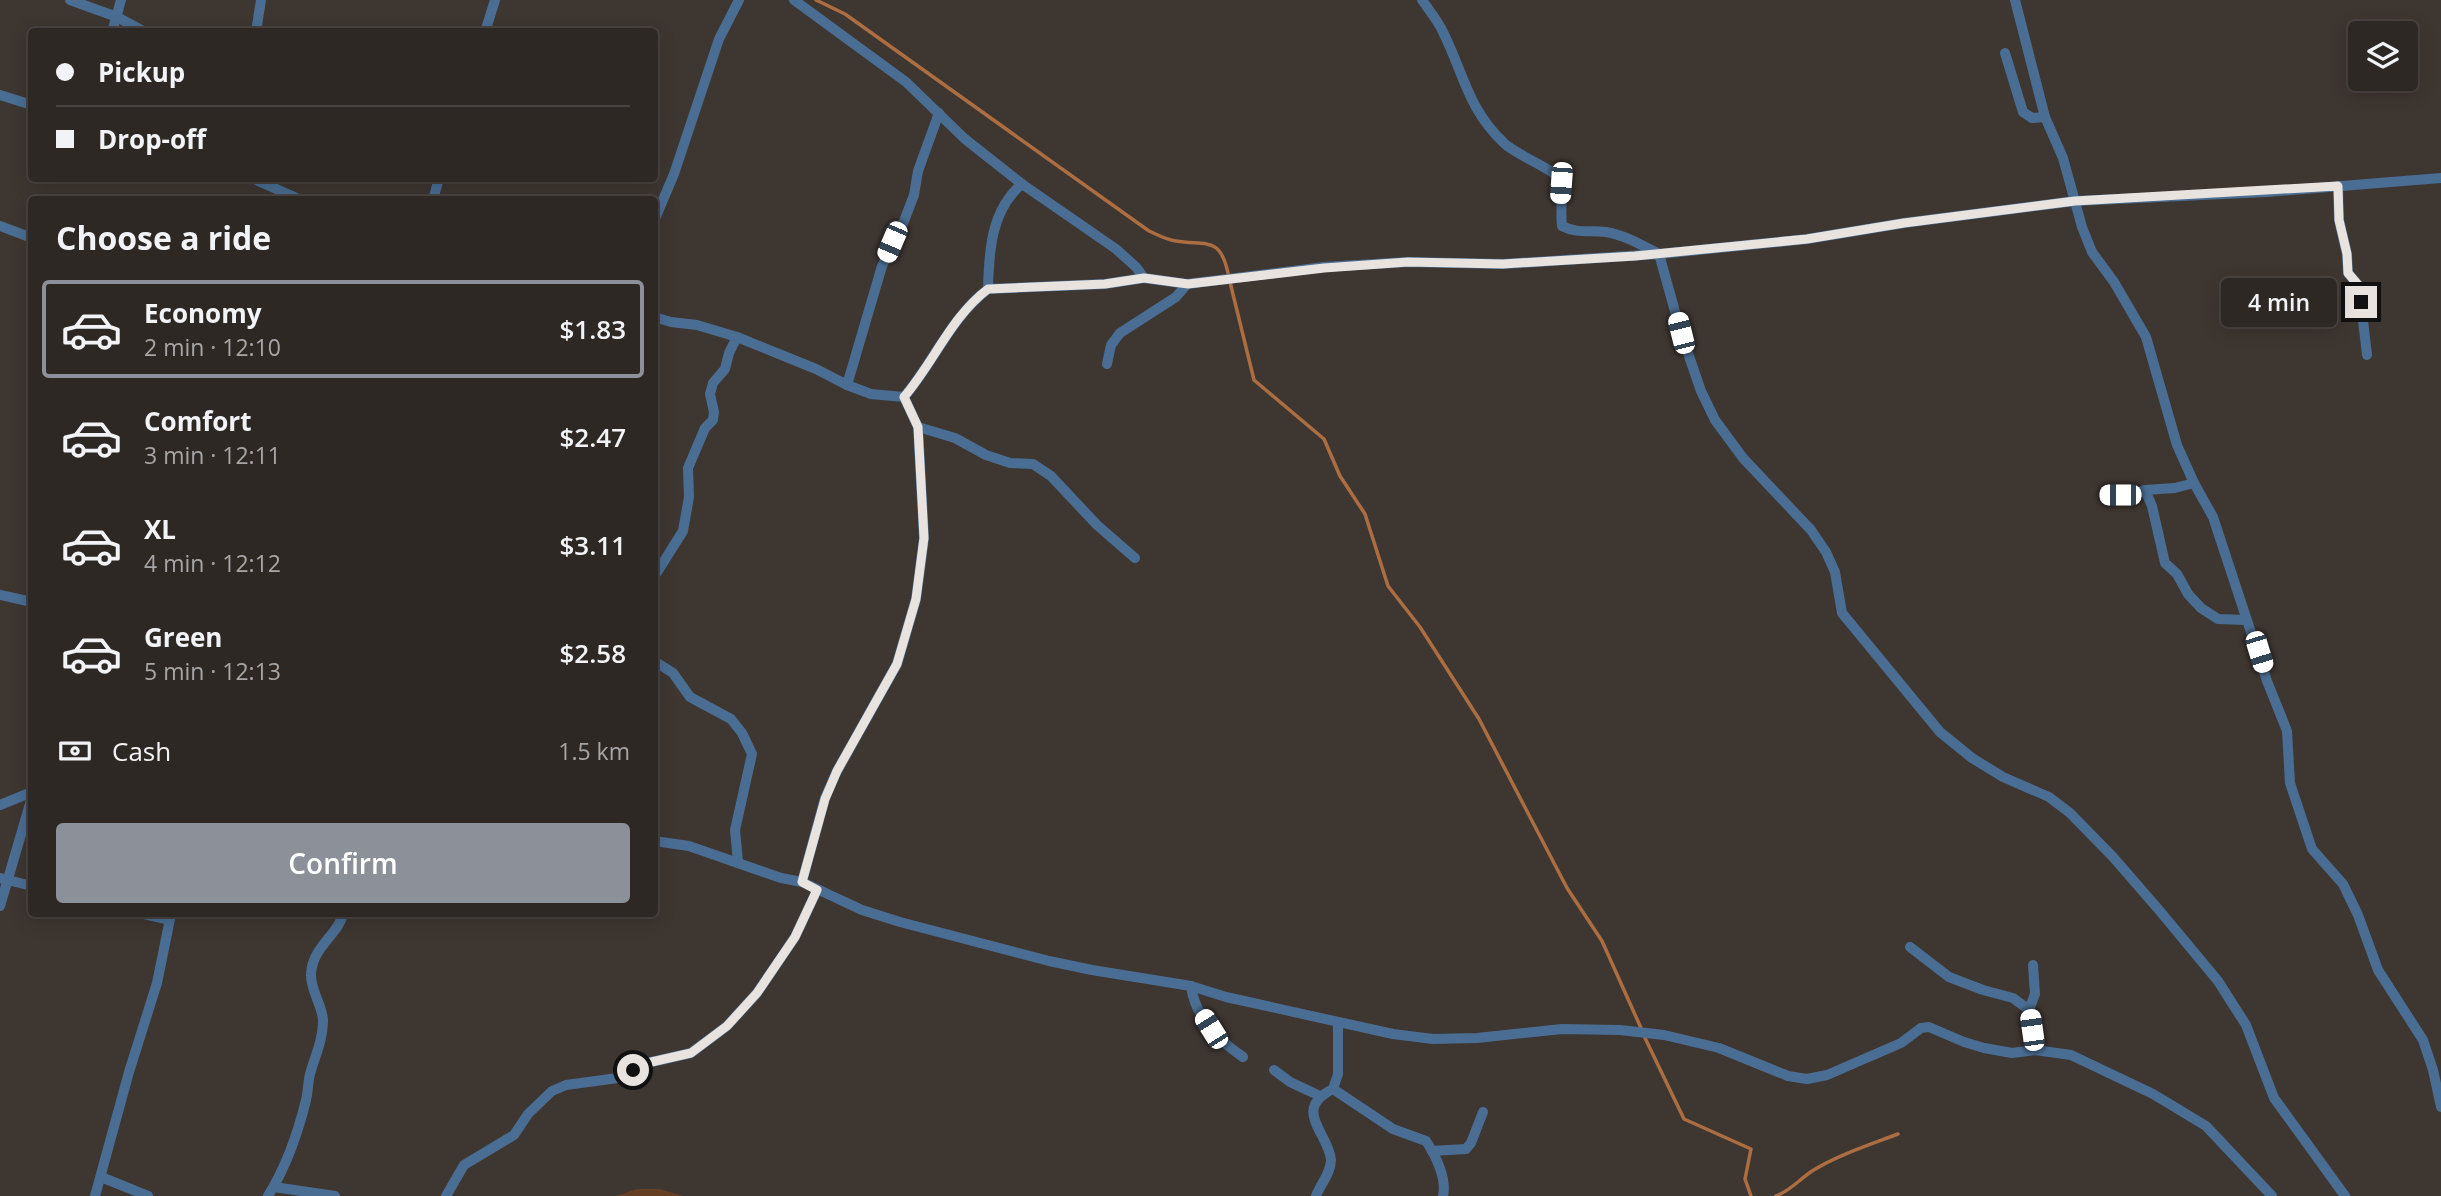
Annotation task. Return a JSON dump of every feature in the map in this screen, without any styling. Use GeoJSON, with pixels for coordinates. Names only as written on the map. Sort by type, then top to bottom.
{"type":"FeatureCollection","features":[{"type":"Feature","properties":{"kind":"street"},"geometry":{"type":"LineString","coordinates":[[70,0],[117,17],[138,28]]}},
{"type":"Feature","properties":{"kind":"street"},"geometry":{"type":"LineString","coordinates":[[113,28],[121,0]]}},
{"type":"Feature","properties":{"kind":"street"},"geometry":{"type":"LineString","coordinates":[[257,28],[261,0]]}},
{"type":"Feature","properties":{"kind":"street"},"geometry":{"type":"LineString","coordinates":[[486,28],[495,0]]}},
{"type":"Feature","properties":{"kind":"street"},"geometry":{"type":"LineString","coordinates":[[658,212],[674,174],[719,39],[739,0]]}},
{"type":"Feature","properties":{"kind":"street"},"geometry":{"type":"LineString","coordinates":[[794,0],[906,82],[965,139],[1022,184],[1116,249],[1144,278]]}},
{"type":"Feature","properties":{"kind":"street"},"geometry":{"type":"LineString","coordinates":[[1422,0],[1443,30],[1466,90],[1484,122],[1506,145],[1529,161],[1556,174],[1561,183],[1562,226],[1572,231],[1607,232],[1632,240],[1659,254],[1681,333],[1701,391],[1715,420],[1743,458],[1811,530],[1826,552],[1835,572],[1842,612],[1940,732],[1972,758],[2004,777],[2049,797],[2070,813],[2160,910],[2218,981],[2246,1025],[2274,1098],[2345,1196]]}},
{"type":"Feature","properties":{"kind":"street"},"geometry":{"type":"LineString","coordinates":[[2015,0],[2045,117],[2063,158],[2091,252],[2114,282],[2146,337],[2177,445],[2194,484],[2213,517],[2246,620],[2287,731],[2290,783],[2312,849],[2343,884],[2358,915],[2378,970],[2423,1040],[2441,1107]]}},
{"type":"Feature","properties":{"kind":"street"},"geometry":{"type":"LineString","coordinates":[[2005,53],[2023,112],[2032,118],[2045,117]]}},
{"type":"Feature","properties":{"kind":"street"},"geometry":{"type":"LineString","coordinates":[[0,95],[28,104]]}},
{"type":"Feature","properties":{"kind":"street"},"geometry":{"type":"LineString","coordinates":[[846,385],[882,266],[909,206],[939,113]]}},
{"type":"Feature","properties":{"kind":"street"},"geometry":{"type":"LineString","coordinates":[[904,397],[917,382],[960,316],[973,300],[988,289],[1105,284],[1144,278],[1188,284],[1324,268],[1408,262],[1503,264],[1659,254],[1807,239],[1904,223],[2075,201],[2441,178]]}},
{"type":"Feature","properties":{"kind":"street"},"geometry":{"type":"LineString","coordinates":[[261,182],[291,196]]}},
{"type":"Feature","properties":{"kind":"street"},"geometry":{"type":"LineString","coordinates":[[988,289],[989,255],[995,226],[1003,204],[1022,184]]}},
{"type":"Feature","properties":{"kind":"street"},"geometry":{"type":"LineString","coordinates":[[2338,186],[2339,220],[2347,254],[2348,273],[2359,286],[2366,327],[2367,355]]}},
{"type":"Feature","properties":{"kind":"street"},"geometry":{"type":"LineString","coordinates":[[0,226],[28,236]]}},
{"type":"Feature","properties":{"kind":"street"},"geometry":{"type":"LineString","coordinates":[[1107,364],[1111,345],[1120,333],[1176,297],[1188,284]]}},
{"type":"Feature","properties":{"kind":"street"},"geometry":{"type":"LineString","coordinates":[[658,318],[697,325],[737,337],[870,394],[904,397]]}},
{"type":"Feature","properties":{"kind":"street"},"geometry":{"type":"LineString","coordinates":[[658,571],[684,531],[689,497],[688,468],[705,428],[713,419],[715,412],[710,394],[713,383],[725,369],[737,337]]}},
{"type":"Feature","properties":{"kind":"street"},"geometry":{"type":"LineString","coordinates":[[802,882],[825,799],[837,771],[897,664],[916,599],[924,538],[918,427],[904,397]]}},
{"type":"Feature","properties":{"kind":"street"},"geometry":{"type":"LineString","coordinates":[[918,427],[955,438],[986,455],[1010,463],[1033,464],[1051,476],[1097,525],[1135,558]]}},
{"type":"Feature","properties":{"kind":"street"},"geometry":{"type":"LineString","coordinates":[[2105,495],[2135,494],[2145,490],[2194,484]]}},
{"type":"Feature","properties":{"kind":"street"},"geometry":{"type":"LineString","coordinates":[[2145,490],[2152,506],[2165,563],[2177,575],[2188,594],[2201,608],[2218,619],[2246,620]]}},
{"type":"Feature","properties":{"kind":"street"},"geometry":{"type":"LineString","coordinates":[[0,594],[28,601]]}},
{"type":"Feature","properties":{"kind":"street"},"geometry":{"type":"LineString","coordinates":[[658,664],[673,673],[690,697],[731,719],[742,733],[752,754],[735,830],[738,862]]}},
{"type":"Feature","properties":{"kind":"street"},"geometry":{"type":"LineString","coordinates":[[0,805],[28,796]]}},
{"type":"Feature","properties":{"kind":"street"},"geometry":{"type":"LineString","coordinates":[[0,906],[3,879],[28,807]]}},
{"type":"Feature","properties":{"kind":"street"},"geometry":{"type":"LineString","coordinates":[[658,842],[689,846],[781,878],[802,882],[862,910],[900,922],[1049,961],[1191,986],[1393,1034],[1433,1039],[1477,1038],[1562,1029],[1620,1030],[1664,1035],[1719,1048],[1788,1076],[1807,1079],[1828,1075],[1901,1043],[1921,1028],[1929,1027],[1984,1048],[2012,1053],[2035,1050],[2071,1055],[2111,1073],[2206,1126],[2272,1196]]}},
{"type":"Feature","properties":{"kind":"street"},"geometry":{"type":"LineString","coordinates":[[3,879],[28,885]]}},
{"type":"Feature","properties":{"kind":"street"},"geometry":{"type":"LineString","coordinates":[[446,1196],[464,1165],[514,1135],[534,1107],[552,1091],[566,1085],[618,1078],[647,1063],[691,1053],[727,1026],[757,993],[795,937],[817,890]]}},
{"type":"Feature","properties":{"kind":"street"},"geometry":{"type":"LineString","coordinates":[[95,1196],[157,983],[168,917]]}},
{"type":"Feature","properties":{"kind":"street"},"geometry":{"type":"LineString","coordinates":[[335,1196],[271,1192],[287,1159],[305,1103],[310,1073],[320,1047],[323,1019],[310,975],[325,940],[343,917]]}},
{"type":"Feature","properties":{"kind":"street"},"geometry":{"type":"LineString","coordinates":[[1910,947],[1949,976],[1983,990],[2013,998],[2029,1010]]}},
{"type":"Feature","properties":{"kind":"street"},"geometry":{"type":"LineString","coordinates":[[2033,965],[2035,994],[2029,1010],[2035,1050]]}},
{"type":"Feature","properties":{"kind":"street"},"geometry":{"type":"LineString","coordinates":[[1191,986],[1193,1002],[1211,1029],[1221,1042],[1243,1057]]}},
{"type":"Feature","properties":{"kind":"street"},"geometry":{"type":"LineString","coordinates":[[1316,1196],[1328,1173],[1331,1159],[1314,1121],[1316,1105],[1320,1096],[1333,1089],[1338,1074],[1338,1022]]}},
{"type":"Feature","properties":{"kind":"street"},"geometry":{"type":"LineString","coordinates":[[1274,1070],[1290,1082],[1320,1096]]}},
{"type":"Feature","properties":{"kind":"street"},"geometry":{"type":"LineString","coordinates":[[1333,1089],[1393,1129],[1426,1141],[1446,1185],[1443,1196]]}},
{"type":"Feature","properties":{"kind":"street"},"geometry":{"type":"LineString","coordinates":[[1432,1151],[1466,1149],[1483,1112]]}},
{"type":"Feature","properties":{"kind":"street"},"geometry":{"type":"LineString","coordinates":[[101,1177],[148,1196]]}},
{"type":"Feature","properties":{"kind":"shaded area"},"geometry":{"type":"Polygon","coordinates":[[[637,1189],[660,1189],[683,1196],[616,1196],[637,1189]]]}},
{"type":"Feature","properties":{"kind":"waterway"},"geometry":{"type":"LineString","coordinates":[[816,0],[845,14],[1149,231],[1173,240],[1216,248],[1225,261],[1228,273]]}},
{"type":"Feature","properties":{"kind":"waterway"},"geometry":{"type":"LineString","coordinates":[[1230,282],[1254,380],[1324,439],[1340,476],[1365,514],[1388,586],[1420,627],[1479,719],[1567,888],[1602,941],[1641,1028]]}},
{"type":"Feature","properties":{"kind":"waterway"},"geometry":{"type":"LineString","coordinates":[[1645,1038],[1684,1119],[1751,1149],[1745,1179],[1751,1196]]}},
{"type":"Feature","properties":{"kind":"waterway"},"geometry":{"type":"LineString","coordinates":[[1776,1196],[1822,1165],[1898,1134]]}},
{"type":"Feature","properties":{"kind":"route"},"geometry":{"type":"LineString","coordinates":[[633,1070],[664,1058],[691,1053],[727,1026],[757,993],[795,937],[810,906],[817,890],[802,882],[825,799],[837,771],[897,664],[916,599],[924,538],[918,427],[904,397],[917,382],[960,316],[973,300],[988,289],[1105,284],[1144,278],[1188,284],[1324,268],[1408,262],[1503,264],[1635,256],[1807,239],[1904,223],[2075,201],[2338,186],[2339,220],[2347,254],[2348,273],[2359,286],[2361,302]]}}]}
